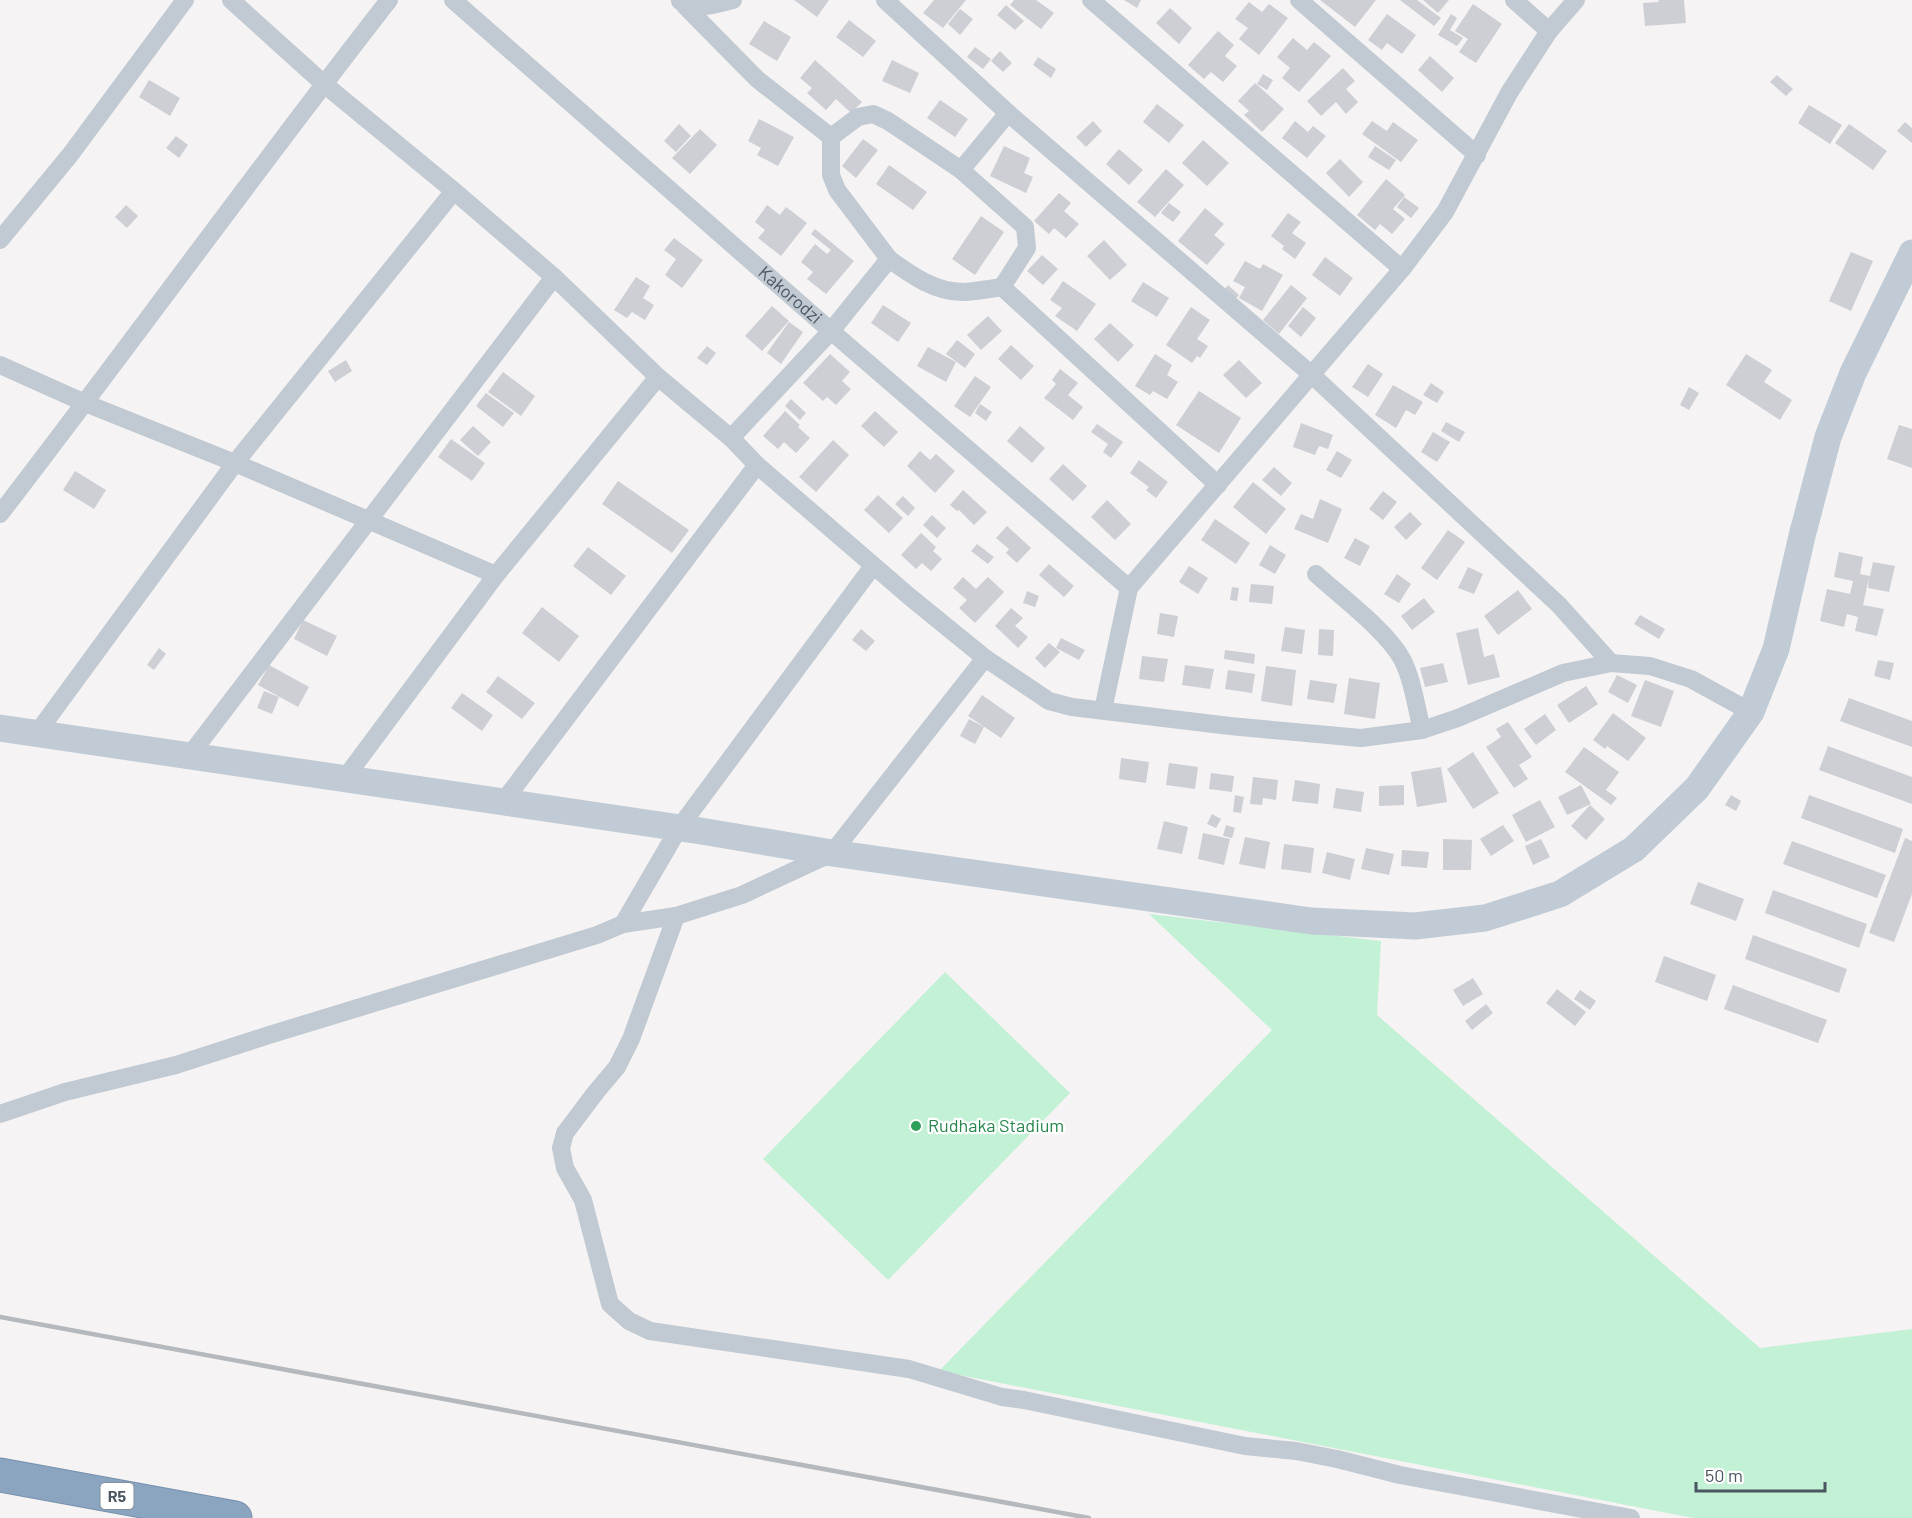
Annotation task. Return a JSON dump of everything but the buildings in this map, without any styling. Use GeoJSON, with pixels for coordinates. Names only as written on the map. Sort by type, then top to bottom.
{"type":"FeatureCollection","features":[{"type":"Feature","properties":{"kind":"highway","name":"R5"},"geometry":{"type":"LineString","coordinates":[[0,1475],[235,1518]]}},
{"type":"Feature","properties":{"kind":"street"},"geometry":{"type":"LineString","coordinates":[[0,240],[70,155],[185,0]]}},
{"type":"Feature","properties":{"kind":"street"},"geometry":{"type":"LineString","coordinates":[[231,0],[324,84],[554,277],[658,377],[731,438],[757,465],[873,566],[985,658],[1049,701],[1072,707],[1230,726],[1361,738],[1422,730],[1458,718],[1563,673],[1611,663],[1650,666],[1691,679],[1751,712]]}},
{"type":"Feature","properties":{"kind":"street"},"geometry":{"type":"LineString","coordinates":[[0,514],[389,0]]}},
{"type":"Feature","properties":{"kind":"street","name":"Kakorodzi"},"geometry":{"type":"LineString","coordinates":[[453,0],[1129,588]]}},
{"type":"Feature","properties":{"kind":"street"},"geometry":{"type":"LineString","coordinates":[[682,3],[710,6],[733,0]]}},
{"type":"Feature","properties":{"kind":"street"},"geometry":{"type":"LineString","coordinates":[[885,0],[1008,113],[1312,375],[1559,605],[1611,663]]}},
{"type":"Feature","properties":{"kind":"street"},"geometry":{"type":"LineString","coordinates":[[1091,0],[1401,269]]}},
{"type":"Feature","properties":{"kind":"street"},"geometry":{"type":"LineString","coordinates":[[1299,0],[1477,155]]}},
{"type":"Feature","properties":{"kind":"street"},"geometry":{"type":"LineString","coordinates":[[1514,0],[1549,31]]}},
{"type":"Feature","properties":{"kind":"street"},"geometry":{"type":"LineString","coordinates":[[1103,710],[1129,588],[1312,375],[1401,269],[1445,212],[1509,93],[1549,31],[1576,0]]}},
{"type":"Feature","properties":{"kind":"street"},"geometry":{"type":"LineString","coordinates":[[682,3],[757,79],[831,137]]}},
{"type":"Feature","properties":{"kind":"street"},"geometry":{"type":"LineString","coordinates":[[961,170],[1008,113]]}},
{"type":"Feature","properties":{"kind":"street"},"geometry":{"type":"LineString","coordinates":[[831,137],[858,117],[873,114],[888,121],[961,170],[1025,227],[1027,248],[1002,287]]}},
{"type":"Feature","properties":{"kind":"street"},"geometry":{"type":"LineString","coordinates":[[831,137],[831,175],[837,190],[889,259],[918,280],[940,288],[962,292],[1002,287],[1218,485]]}},
{"type":"Feature","properties":{"kind":"street"},"geometry":{"type":"LineString","coordinates":[[37,733],[235,463],[454,191]]}},
{"type":"Feature","properties":{"kind":"street"},"geometry":{"type":"LineString","coordinates":[[0,728],[679,828],[832,854],[1311,921],[1415,926],[1485,918],[1560,894],[1634,849],[1697,788],[1751,712],[1776,649],[1828,437],[1853,372],[1912,253]]}},
{"type":"Feature","properties":{"kind":"street"},"geometry":{"type":"LineString","coordinates":[[731,438],[831,331],[889,259]]}},
{"type":"Feature","properties":{"kind":"street"},"geometry":{"type":"LineString","coordinates":[[190,755],[554,277]]}},
{"type":"Feature","properties":{"kind":"street"},"geometry":{"type":"LineString","coordinates":[[0,365],[85,403],[235,463],[496,575]]}},
{"type":"Feature","properties":{"kind":"street"},"geometry":{"type":"LineString","coordinates":[[345,778],[496,575],[658,377]]}},
{"type":"Feature","properties":{"kind":"street"},"geometry":{"type":"LineString","coordinates":[[503,802],[757,465]]}},
{"type":"Feature","properties":{"kind":"street"},"geometry":{"type":"LineString","coordinates":[[623,924],[679,828],[873,566]]}},
{"type":"Feature","properties":{"kind":"street"},"geometry":{"type":"LineString","coordinates":[[1316,574],[1389,640],[1398,653],[1410,683],[1422,730]]}},
{"type":"Feature","properties":{"kind":"street"},"geometry":{"type":"LineString","coordinates":[[0,1114],[65,1092],[176,1065],[597,935],[623,924],[676,916],[742,895],[832,854],[985,658]]}},
{"type":"Feature","properties":{"kind":"street"},"geometry":{"type":"LineString","coordinates":[[676,916],[631,1039],[617,1068],[565,1133],[561,1148],[565,1168],[583,1200],[610,1304],[629,1321],[650,1331],[909,1369],[1002,1397],[1245,1446],[1296,1450],[1400,1475],[1631,1518]]}},
{"type":"Feature","properties":{"kind":"green space"},"geometry":{"type":"Polygon","coordinates":[[[1149,914],[1381,941],[1377,1015],[1760,1348],[1912,1329],[1912,1518],[1693,1518],[939,1371],[1272,1030],[1149,914]]]}},
{"type":"Feature","properties":{"kind":"green space","name":"Rudhaka Stadium"},"geometry":{"type":"Polygon","coordinates":[[[945,972],[1070,1093],[888,1280],[763,1159],[945,972]]]}},
{"type":"Feature","properties":{"kind":"railway"},"geometry":{"type":"LineString","coordinates":[[0,1317],[1089,1518]]}},
{"type":"Feature","properties":{"kind":"place","name":"Rudhaka Stadium"},"geometry":{"type":"Point","coordinates":[916,1126]}}]}
